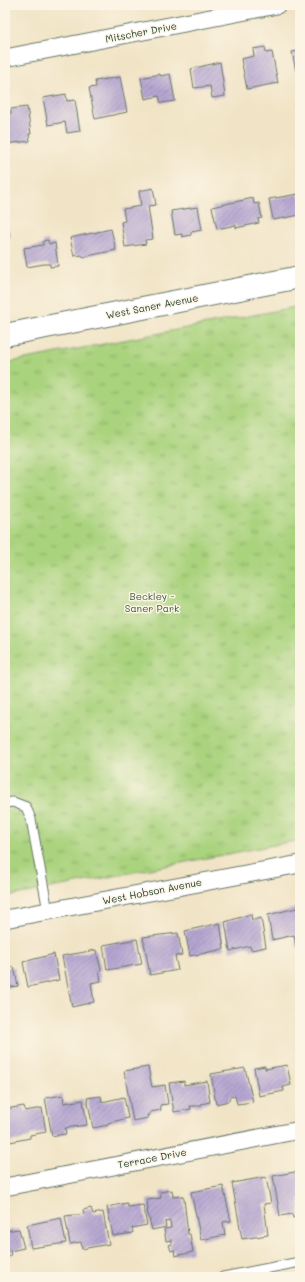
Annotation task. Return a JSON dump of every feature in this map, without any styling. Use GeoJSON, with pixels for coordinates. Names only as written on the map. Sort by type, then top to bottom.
{"type":"FeatureCollection","features":[{"type":"Feature","properties":{"kind":"street","name":"Mitscher Drive"},"geometry":{"type":"LineString","coordinates":[[5,58],[277,5]]}},
{"type":"Feature","properties":{"kind":"street","name":"West Saner Avenue"},"geometry":{"type":"LineString","coordinates":[[5,335],[300,277]]}},
{"type":"Feature","properties":{"kind":"street","name":"West Hobson Avenue"},"geometry":{"type":"LineString","coordinates":[[5,919],[300,864]]}},
{"type":"Feature","properties":{"kind":"street","name":"Terrace Drive"},"geometry":{"type":"LineString","coordinates":[[5,1187],[300,1130]]}},
{"type":"Feature","properties":{"kind":"lane"},"geometry":{"type":"LineString","coordinates":[[5,803],[14,802],[26,807],[31,819],[48,910]]}},
{"type":"Feature","properties":{"kind":"lane"},"geometry":{"type":"LineString","coordinates":[[223,1277],[300,1262]]}},
{"type":"Feature","properties":{"kind":"green space","name":"Beckley - Saner Park"},"geometry":{"type":"Polygon","coordinates":[[[300,306],[300,840],[5,897],[5,363],[300,306]]]}},
{"type":"Feature","properties":{"kind":"building"},"geometry":{"type":"Polygon","coordinates":[[[265,47],[266,53],[272,52],[278,83],[247,89],[241,59],[254,56],[253,49],[265,47]]]}},
{"type":"Feature","properties":{"kind":"building"},"geometry":{"type":"Polygon","coordinates":[[[300,51],[300,70],[296,71],[292,52],[300,51]]]}},
{"type":"Feature","properties":{"kind":"building"},"geometry":{"type":"Polygon","coordinates":[[[220,62],[225,96],[212,98],[210,86],[194,88],[191,69],[220,62]]]}},
{"type":"Feature","properties":{"kind":"building"},"geometry":{"type":"Polygon","coordinates":[[[160,74],[160,76],[170,74],[175,101],[161,103],[159,96],[145,99],[141,78],[160,74]]]}},
{"type":"Feature","properties":{"kind":"building"},"geometry":{"type":"Polygon","coordinates":[[[120,77],[127,112],[95,119],[89,88],[96,87],[95,81],[120,77]]]}},
{"type":"Feature","properties":{"kind":"building"},"geometry":{"type":"Polygon","coordinates":[[[66,94],[67,101],[75,100],[80,131],[67,133],[65,122],[48,125],[43,98],[66,94]]]}},
{"type":"Feature","properties":{"kind":"building"},"geometry":{"type":"Polygon","coordinates":[[[27,107],[31,134],[29,134],[30,141],[5,144],[5,114],[11,113],[11,109],[27,107]]]}},
{"type":"Feature","properties":{"kind":"building"},"geometry":{"type":"Polygon","coordinates":[[[153,188],[156,205],[148,206],[153,239],[145,240],[146,244],[125,247],[121,222],[125,221],[123,209],[141,206],[139,191],[153,188]]]}},
{"type":"Feature","properties":{"kind":"building"},"geometry":{"type":"Polygon","coordinates":[[[299,194],[300,215],[273,220],[269,199],[299,194]]]}},
{"type":"Feature","properties":{"kind":"building"},"geometry":{"type":"Polygon","coordinates":[[[253,198],[254,204],[259,203],[262,218],[258,219],[259,223],[236,228],[236,225],[217,229],[212,207],[253,198]]]}},
{"type":"Feature","properties":{"kind":"building"},"geometry":{"type":"Polygon","coordinates":[[[198,207],[202,230],[191,232],[191,235],[182,237],[182,234],[175,235],[171,211],[198,207]]]}},
{"type":"Feature","properties":{"kind":"building"},"geometry":{"type":"Polygon","coordinates":[[[5,215],[10,237],[5,238],[5,215]]]}},
{"type":"Feature","properties":{"kind":"building"},"geometry":{"type":"Polygon","coordinates":[[[111,229],[116,250],[83,257],[82,255],[74,256],[70,238],[111,229]]]}},
{"type":"Feature","properties":{"kind":"building"},"geometry":{"type":"Polygon","coordinates":[[[48,240],[49,244],[55,243],[58,266],[50,267],[50,264],[44,264],[27,267],[24,248],[43,245],[43,241],[48,240]]]}},
{"type":"Feature","properties":{"kind":"building"},"geometry":{"type":"Polygon","coordinates":[[[300,907],[300,946],[296,947],[294,935],[272,940],[268,915],[300,907]]]}},
{"type":"Feature","properties":{"kind":"building"},"geometry":{"type":"Polygon","coordinates":[[[251,914],[252,920],[261,918],[266,947],[251,950],[250,946],[230,951],[225,922],[251,914]]]}},
{"type":"Feature","properties":{"kind":"building"},"geometry":{"type":"Polygon","coordinates":[[[220,923],[224,949],[190,956],[185,931],[220,923]]]}},
{"type":"Feature","properties":{"kind":"building"},"geometry":{"type":"Polygon","coordinates":[[[178,933],[182,955],[175,956],[178,970],[150,975],[143,937],[178,933]]]}},
{"type":"Feature","properties":{"kind":"building"},"geometry":{"type":"Polygon","coordinates":[[[137,939],[142,964],[107,970],[103,945],[137,939]]]}},
{"type":"Feature","properties":{"kind":"building"},"geometry":{"type":"Polygon","coordinates":[[[96,950],[101,970],[99,971],[101,981],[91,983],[94,1002],[72,1007],[62,956],[96,950]]]}},
{"type":"Feature","properties":{"kind":"building"},"geometry":{"type":"Polygon","coordinates":[[[54,954],[59,980],[28,987],[23,962],[54,954]]]}},
{"type":"Feature","properties":{"kind":"building"},"geometry":{"type":"Polygon","coordinates":[[[14,967],[18,986],[5,988],[5,968],[14,967]]]}},
{"type":"Feature","properties":{"kind":"building"},"geometry":{"type":"Polygon","coordinates":[[[287,1065],[291,1085],[283,1087],[284,1091],[259,1096],[254,1068],[265,1066],[265,1069],[287,1065]]]}},
{"type":"Feature","properties":{"kind":"building"},"geometry":{"type":"Polygon","coordinates":[[[148,1067],[152,1087],[165,1085],[168,1104],[160,1105],[161,1110],[150,1112],[150,1115],[147,1115],[148,1118],[133,1121],[124,1071],[148,1067]]]}},
{"type":"Feature","properties":{"kind":"building"},"geometry":{"type":"Polygon","coordinates":[[[245,1068],[253,1102],[237,1104],[235,1096],[230,1097],[229,1101],[216,1104],[211,1074],[245,1068]]]}},
{"type":"Feature","properties":{"kind":"building"},"geometry":{"type":"Polygon","coordinates":[[[184,1081],[184,1085],[207,1081],[210,1102],[201,1104],[201,1106],[190,1106],[191,1109],[174,1112],[169,1083],[184,1081]]]}},
{"type":"Feature","properties":{"kind":"building"},"geometry":{"type":"Polygon","coordinates":[[[63,1095],[64,1103],[83,1100],[87,1125],[65,1128],[66,1134],[52,1136],[45,1098],[63,1095]]]}},
{"type":"Feature","properties":{"kind":"building"},"geometry":{"type":"Polygon","coordinates":[[[101,1096],[102,1102],[124,1097],[128,1118],[108,1123],[108,1125],[93,1128],[87,1098],[101,1096]]]}},
{"type":"Feature","properties":{"kind":"building"},"geometry":{"type":"Polygon","coordinates":[[[24,1106],[25,1111],[42,1108],[46,1132],[30,1135],[30,1138],[10,1142],[5,1109],[24,1106]]]}},
{"type":"Feature","properties":{"kind":"building"},"geometry":{"type":"Polygon","coordinates":[[[300,1171],[300,1216],[293,1218],[292,1214],[280,1216],[273,1176],[300,1171]]]}},
{"type":"Feature","properties":{"kind":"building"},"geometry":{"type":"Polygon","coordinates":[[[266,1177],[271,1203],[264,1204],[268,1235],[242,1239],[232,1183],[266,1177]]]}},
{"type":"Feature","properties":{"kind":"building"},"geometry":{"type":"Polygon","coordinates":[[[223,1186],[231,1221],[223,1222],[225,1235],[201,1240],[191,1192],[223,1186]]]}},
{"type":"Feature","properties":{"kind":"building"},"geometry":{"type":"Polygon","coordinates":[[[172,1190],[173,1197],[182,1196],[184,1199],[188,1234],[190,1234],[193,1252],[175,1256],[174,1250],[171,1251],[169,1245],[172,1244],[172,1240],[166,1241],[164,1229],[171,1228],[170,1221],[165,1222],[166,1227],[152,1230],[147,1211],[147,1200],[161,1198],[160,1192],[172,1190]]]}},
{"type":"Feature","properties":{"kind":"building"},"geometry":{"type":"Polygon","coordinates":[[[127,1203],[128,1207],[143,1205],[147,1225],[132,1228],[133,1233],[113,1236],[107,1207],[127,1203]]]}},
{"type":"Feature","properties":{"kind":"building"},"geometry":{"type":"Polygon","coordinates":[[[91,1208],[93,1214],[103,1212],[109,1244],[82,1249],[81,1242],[70,1244],[65,1216],[84,1214],[83,1210],[91,1208]]]}},
{"type":"Feature","properties":{"kind":"building"},"geometry":{"type":"Polygon","coordinates":[[[61,1218],[66,1243],[31,1248],[27,1225],[61,1218]]]}},
{"type":"Feature","properties":{"kind":"building"},"geometry":{"type":"Polygon","coordinates":[[[19,1229],[24,1248],[10,1251],[11,1256],[5,1257],[5,1231],[19,1229]]]}}]}
